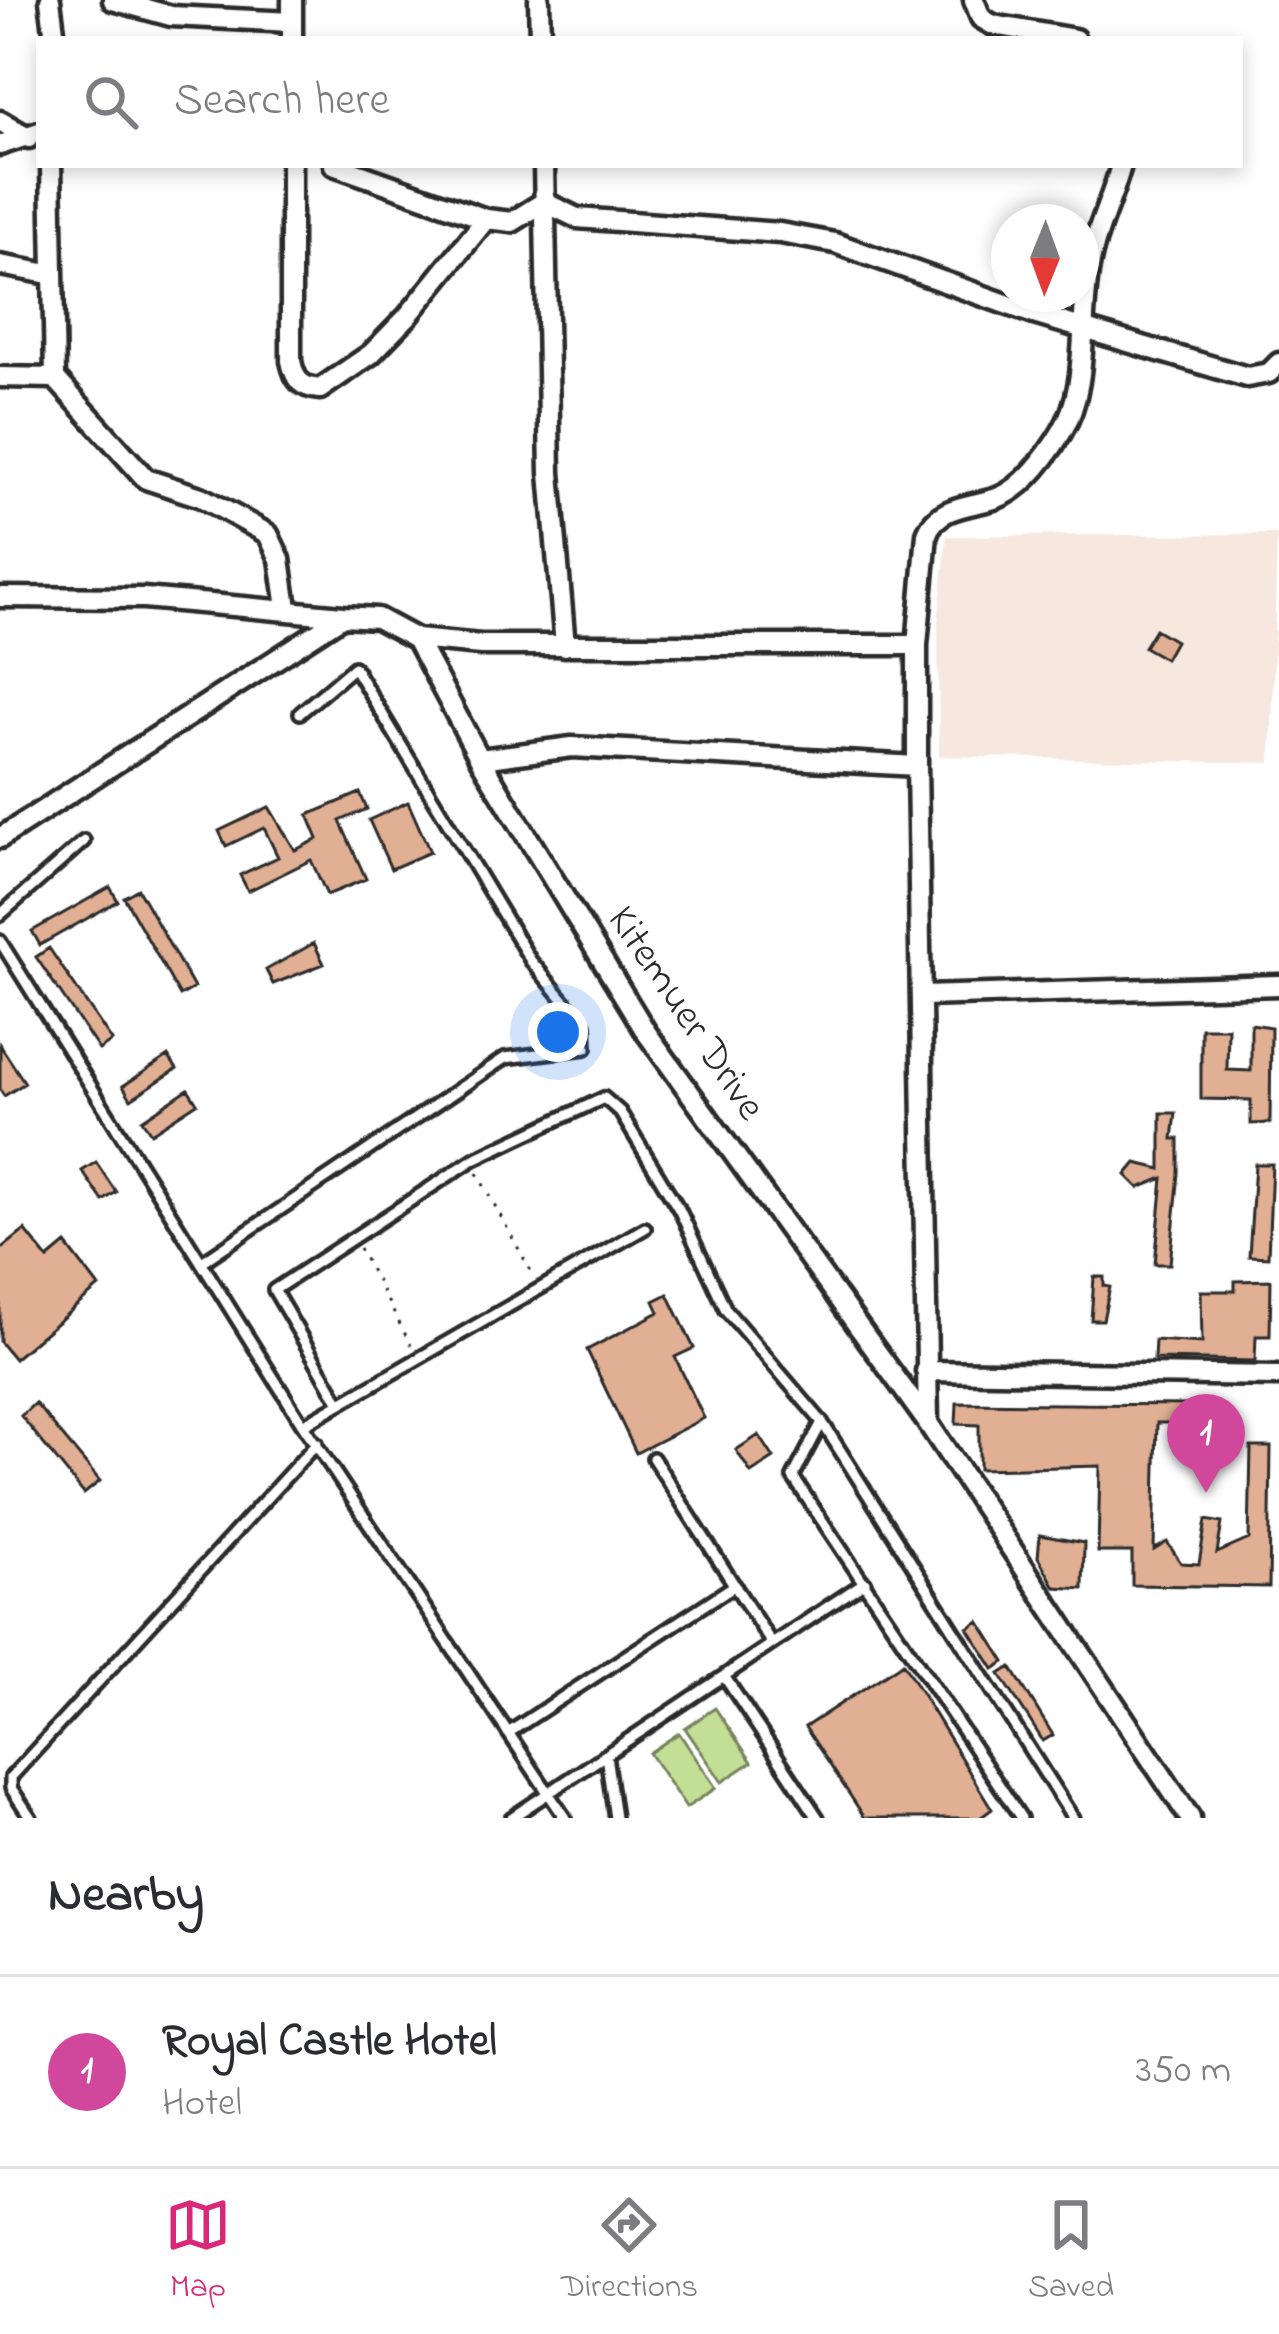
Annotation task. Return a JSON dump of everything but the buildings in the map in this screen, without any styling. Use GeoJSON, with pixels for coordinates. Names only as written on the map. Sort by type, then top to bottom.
{"type":"FeatureCollection","features":[{"type":"Feature","properties":{"kind":"street"},"geometry":{"type":"LineString","coordinates":[[50,0],[55,36]]}},
{"type":"Feature","properties":{"kind":"street"},"geometry":{"type":"LineString","coordinates":[[113,0],[171,16],[292,31],[292,0]]}},
{"type":"Feature","properties":{"kind":"street"},"geometry":{"type":"LineString","coordinates":[[538,0],[540,36]]}},
{"type":"Feature","properties":{"kind":"street"},"geometry":{"type":"LineString","coordinates":[[974,0],[982,18],[993,25],[1057,36]]}},
{"type":"Feature","properties":{"kind":"street"},"geometry":{"type":"LineString","coordinates":[[0,121],[34,135]]}},
{"type":"Feature","properties":{"kind":"street"},"geometry":{"type":"LineString","coordinates":[[0,145],[34,135]]}},
{"type":"Feature","properties":{"kind":"street"},"geometry":{"type":"LineString","coordinates":[[51,168],[49,274],[55,378]]}},
{"type":"Feature","properties":{"kind":"street"},"geometry":{"type":"LineString","coordinates":[[291,168],[291,361],[294,377],[304,387],[320,389],[371,353],[486,219]]}},
{"type":"Feature","properties":{"kind":"street"},"geometry":{"type":"LineString","coordinates":[[342,168],[486,219],[512,222],[544,202]]}},
{"type":"Feature","properties":{"kind":"street"},"geometry":{"type":"LineString","coordinates":[[544,168],[550,473],[565,646]]}},
{"type":"Feature","properties":{"kind":"street"},"geometry":{"type":"LineString","coordinates":[[928,1423],[916,645],[930,525],[968,502],[1000,497],[1042,460],[1076,404],[1091,255],[1120,168]]}},
{"type":"Feature","properties":{"kind":"street"},"geometry":{"type":"LineString","coordinates":[[544,202],[577,218],[780,233],[835,243],[1247,377],[1269,373],[1279,363]]}},
{"type":"Feature","properties":{"kind":"street"},"geometry":{"type":"LineString","coordinates":[[0,265],[49,274]]}},
{"type":"Feature","properties":{"kind":"street"},"geometry":{"type":"LineString","coordinates":[[0,377],[55,378],[78,397],[146,479],[201,497],[268,534],[280,560],[287,608]]}},
{"type":"Feature","properties":{"kind":"street"},"geometry":{"type":"LineString","coordinates":[[0,597],[287,608],[377,618],[416,639],[565,646],[916,645]]}},
{"type":"Feature","properties":{"kind":"street"},"geometry":{"type":"LineString","coordinates":[[0,838],[343,616]]}},
{"type":"Feature","properties":{"kind":"street","name":"Kitemuer Drive"},"geometry":{"type":"LineString","coordinates":[[416,639],[480,759],[646,1032],[928,1423],[1190,1818]]}},
{"type":"Feature","properties":{"kind":"street"},"geometry":{"type":"LineString","coordinates":[[480,759],[572,747],[916,766]]}},
{"type":"Feature","properties":{"kind":"street"},"geometry":{"type":"LineString","coordinates":[[923,996],[1279,985]]}},
{"type":"Feature","properties":{"kind":"street"},"geometry":{"type":"LineString","coordinates":[[926,1371],[1279,1376]]}},
{"type":"Feature","properties":{"kind":"lane"},"geometry":{"type":"LineString","coordinates":[[202,1262],[506,1058],[586,1048],[584,1025],[531,961],[353,667],[300,713]]}},
{"type":"Feature","properties":{"kind":"lane"},"geometry":{"type":"LineString","coordinates":[[0,915],[84,841]]}},
{"type":"Feature","properties":{"kind":"lane"},"geometry":{"type":"LineString","coordinates":[[0,940],[303,1425],[565,1818]]}},
{"type":"Feature","properties":{"kind":"lane"},"geometry":{"type":"LineString","coordinates":[[340,1403],[274,1290],[470,1161],[604,1098],[620,1112],[680,1211],[726,1310],[822,1422],[1073,1818]]}},
{"type":"Feature","properties":{"kind":"lane"},"geometry":{"type":"LineString","coordinates":[[303,1425],[645,1228]]}},
{"type":"Feature","properties":{"kind":"lane"},"geometry":{"type":"LineString","coordinates":[[822,1422],[793,1477],[1021,1818]]}},
{"type":"Feature","properties":{"kind":"lane"},"geometry":{"type":"LineString","coordinates":[[31,1818],[10,1788],[11,1777],[317,1443]]}},
{"type":"Feature","properties":{"kind":"lane"},"geometry":{"type":"LineString","coordinates":[[652,1458],[772,1644]]}},
{"type":"Feature","properties":{"kind":"lane"},"geometry":{"type":"LineString","coordinates":[[511,1818],[865,1582]]}},
{"type":"Feature","properties":{"kind":"lane"},"geometry":{"type":"LineString","coordinates":[[508,1732],[735,1586]]}},
{"type":"Feature","properties":{"kind":"lane"},"geometry":{"type":"LineString","coordinates":[[724,1676],[818,1818]]}},
{"type":"Feature","properties":{"kind":"lane"},"geometry":{"type":"LineString","coordinates":[[606,1755],[615,1818]]}},
{"type":"Feature","properties":{"kind":"lane"},"geometry":{"type":"LineString","coordinates":[[0,1762],[11,1777]]}},
{"type":"Feature","properties":{"kind":"path"},"geometry":{"type":"LineString","coordinates":[[470,1161],[540,1288]]}},
{"type":"Feature","properties":{"kind":"path"},"geometry":{"type":"LineString","coordinates":[[352,1236],[418,1358]]}},
{"type":"Feature","properties":{"kind":"shaded area"},"geometry":{"type":"Polygon","coordinates":[[[1277,534],[1271,763],[939,756],[938,624],[947,536],[1277,534]]]}},
{"type":"Feature","properties":{"kind":"green space"},"geometry":{"type":"Polygon","coordinates":[[[715,1708],[752,1762],[722,1782],[685,1728],[715,1708]]]}},
{"type":"Feature","properties":{"kind":"green space"},"geometry":{"type":"Polygon","coordinates":[[[679,1733],[716,1788],[686,1808],[649,1753],[679,1733]]]}},
{"type":"Feature","properties":{"kind":"place","name":"Royal Castle Hotel"},"geometry":{"type":"Point","coordinates":[1206,1493]}}]}
